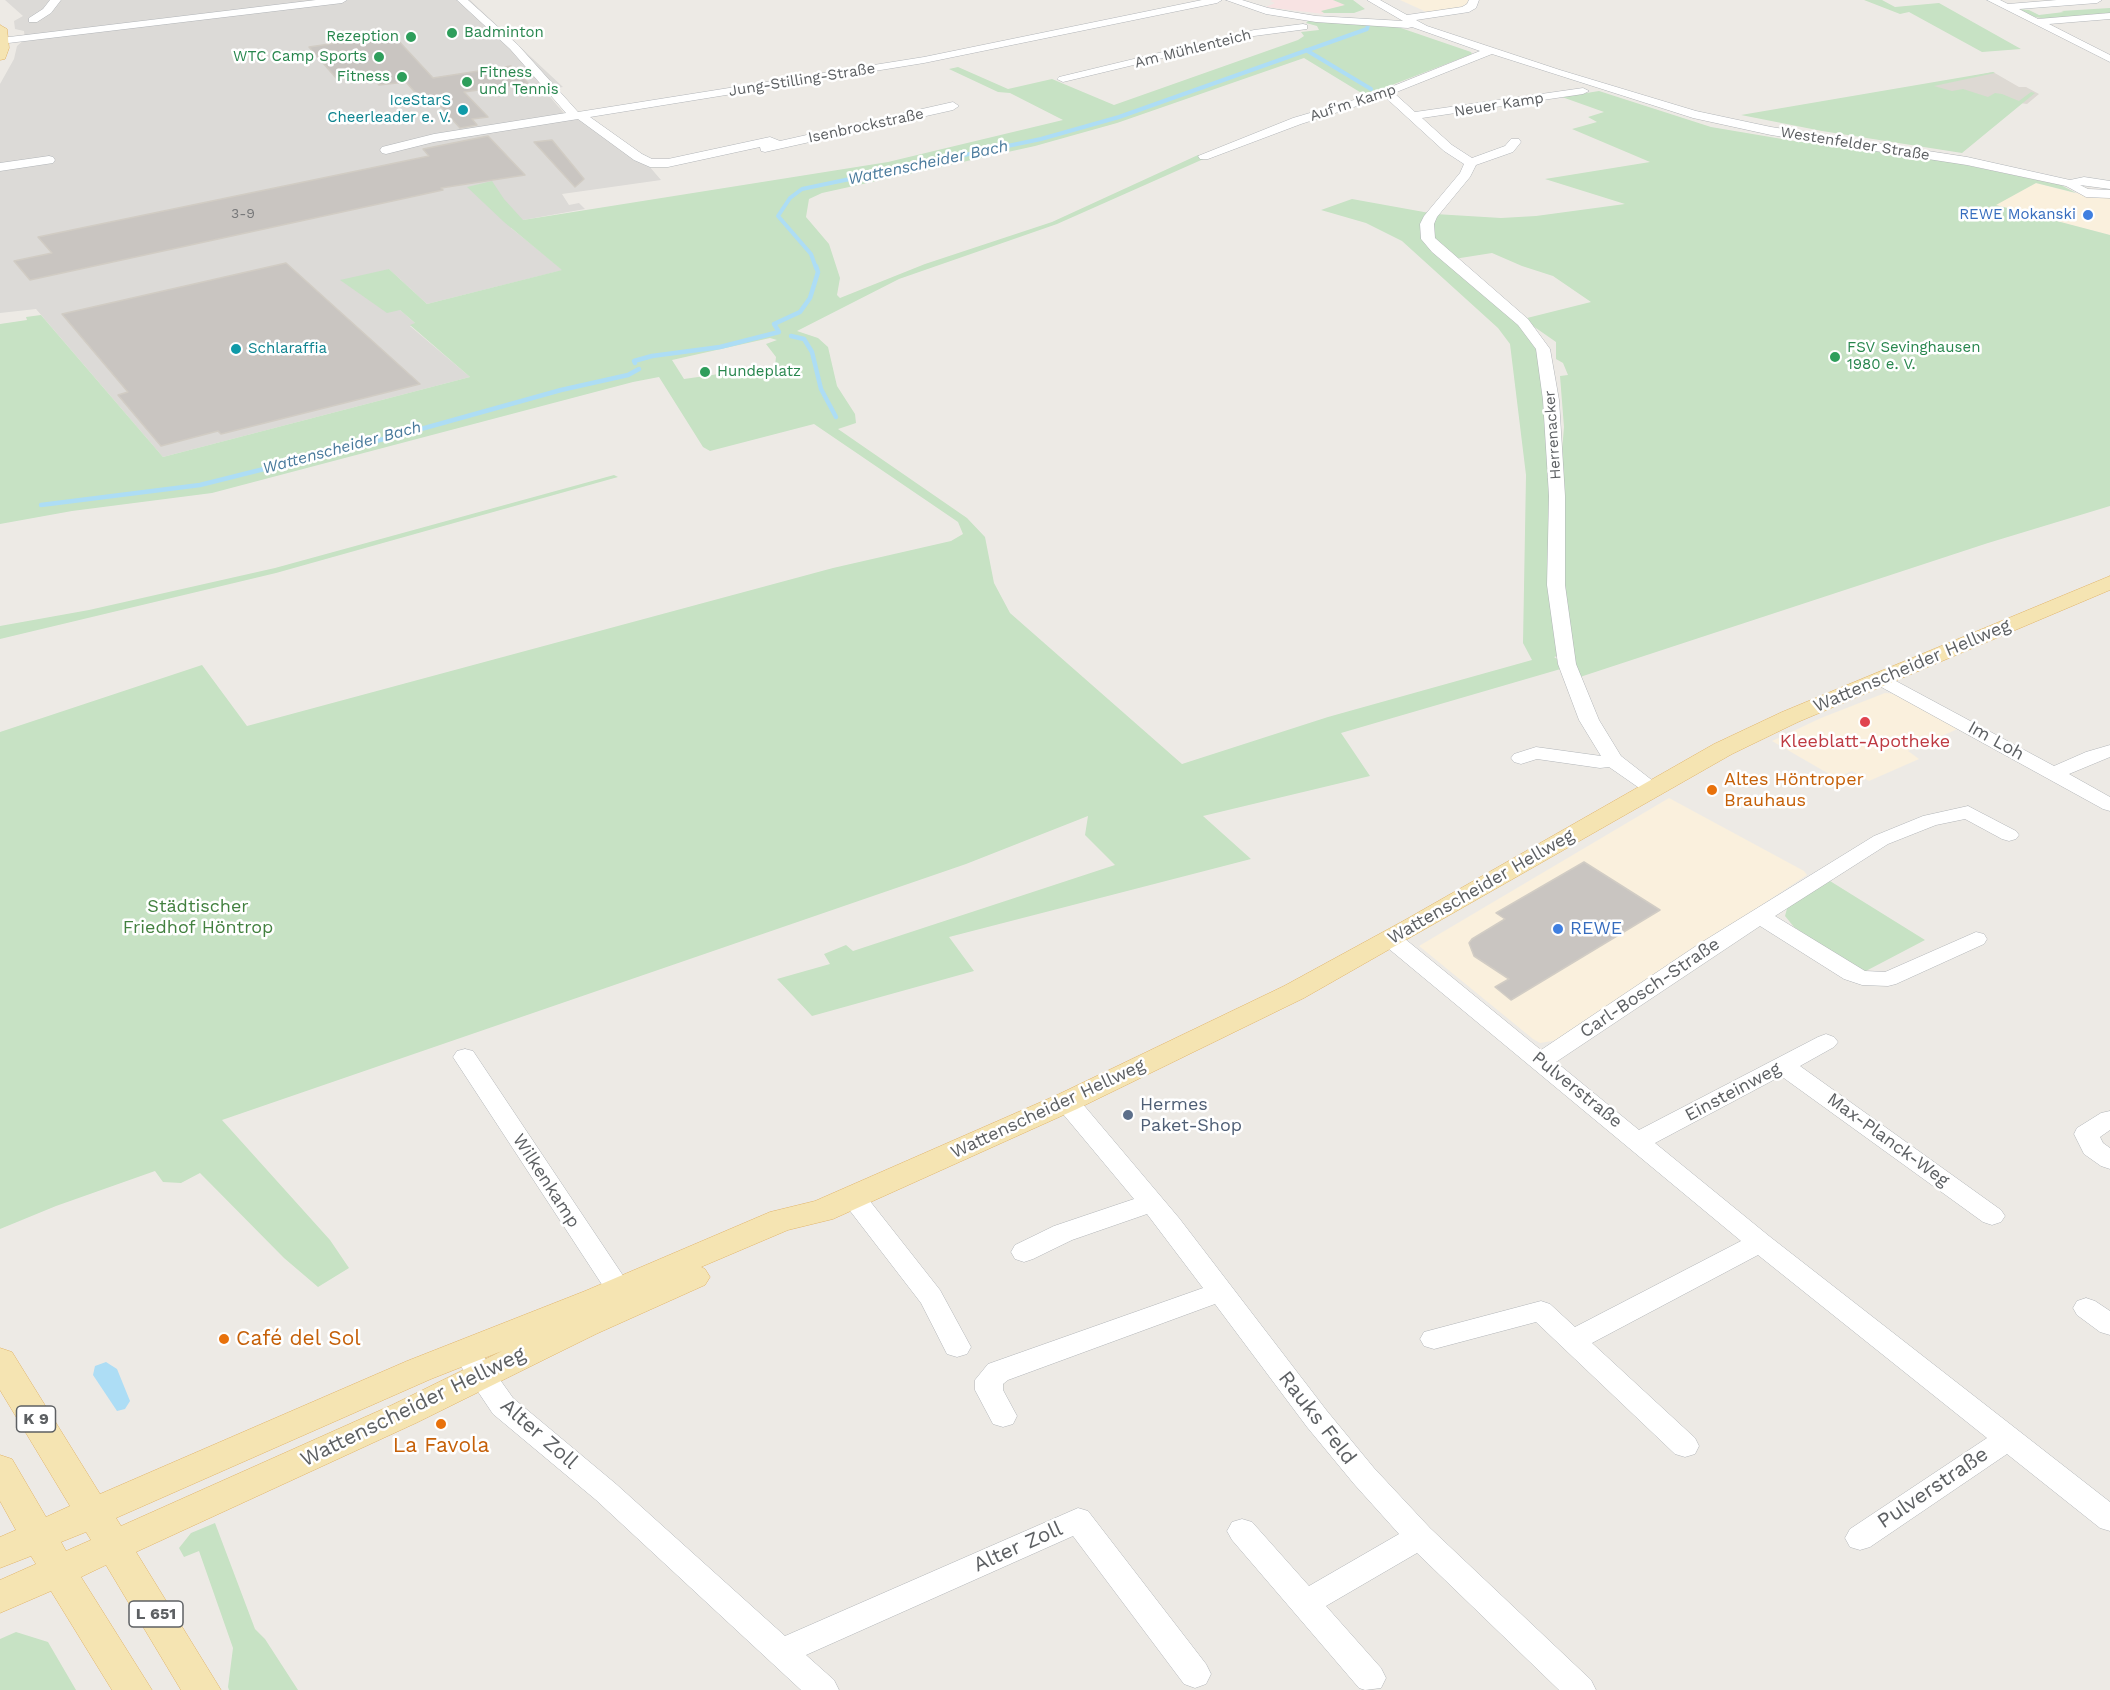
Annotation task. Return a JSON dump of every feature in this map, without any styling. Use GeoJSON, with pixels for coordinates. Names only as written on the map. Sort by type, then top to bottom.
{"type":"FeatureCollection","features":[{"type":"Feature","properties":{"kind":"main road"},"geometry":{"type":"LineString","coordinates":[[0,56],[1,37]]}},
{"type":"Feature","properties":{"kind":"main road","name":"Wattenscheider Hellweg"},"geometry":{"type":"LineString","coordinates":[[0,1552],[328,1409],[473,1364],[624,1298],[793,1232],[822,1211],[1066,1102],[1294,992],[1391,939],[1653,788],[1751,735],[2110,582]]}},
{"type":"Feature","properties":{"kind":"main road","name":"K 9"},"geometry":{"type":"LineString","coordinates":[[0,1361],[93,1512]]}},
{"type":"Feature","properties":{"kind":"main road","name":"Wattenscheider Hellweg"},"geometry":{"type":"LineString","coordinates":[[0,1597],[404,1414],[473,1364]]}},
{"type":"Feature","properties":{"kind":"main road"},"geometry":{"type":"LineString","coordinates":[[0,1468],[79,1607],[133,1690]]}},
{"type":"Feature","properties":{"kind":"main road","name":"L 651"},"geometry":{"type":"LineString","coordinates":[[93,1512],[202,1690]]}},
{"type":"Feature","properties":{"kind":"street"},"geometry":{"type":"LineString","coordinates":[[33,20],[47,11],[56,0]]}},
{"type":"Feature","properties":{"kind":"street"},"geometry":{"type":"LineString","coordinates":[[1,37],[342,0]]}},
{"type":"Feature","properties":{"kind":"street","name":"Isenbrockstraße"},"geometry":{"type":"LineString","coordinates":[[462,0],[513,47],[577,116],[650,163],[668,163],[742,147],[751,151],[953,106]]}},
{"type":"Feature","properties":{"kind":"street","name":"Jung-Stilling-Straße"},"geometry":{"type":"LineString","coordinates":[[386,150],[434,138],[924,60],[1217,0]]}},
{"type":"Feature","properties":{"kind":"street"},"geometry":{"type":"LineString","coordinates":[[1232,0],[1264,11],[1423,28]]}},
{"type":"Feature","properties":{"kind":"street","name":"Westenfelder Straße"},"geometry":{"type":"LineString","coordinates":[[1372,0],[1423,28],[1693,114],[1762,129],[1948,158],[2073,184],[2084,181],[2105,183]]}},
{"type":"Feature","properties":{"kind":"street","name":"Westenfelder Straße"},"geometry":{"type":"LineString","coordinates":[[1382,0],[1496,50]]}},
{"type":"Feature","properties":{"kind":"street"},"geometry":{"type":"LineString","coordinates":[[1394,0],[1422,17],[1465,10],[1472,6],[1474,0]]}},
{"type":"Feature","properties":{"kind":"street"},"geometry":{"type":"LineString","coordinates":[[1992,0],[2110,59]]}},
{"type":"Feature","properties":{"kind":"street"},"geometry":{"type":"LineString","coordinates":[[2006,7],[2097,0]]}},
{"type":"Feature","properties":{"kind":"street"},"geometry":{"type":"LineString","coordinates":[[2036,22],[2110,16]]}},
{"type":"Feature","properties":{"kind":"street"},"geometry":{"type":"LineString","coordinates":[[1306,17],[1401,17]]}},
{"type":"Feature","properties":{"kind":"street","name":"Am Mühlenteich"},"geometry":{"type":"LineString","coordinates":[[1063,79],[1254,33],[1303,27],[1296,24],[1298,20],[1306,17]]}},
{"type":"Feature","properties":{"kind":"street"},"geometry":{"type":"LineString","coordinates":[[1353,22],[1401,17]]}},
{"type":"Feature","properties":{"kind":"street","name":"Westenfelder Straße"},"geometry":{"type":"LineString","coordinates":[[1401,17],[1422,17]]}},
{"type":"Feature","properties":{"kind":"street","name":"Auf'm Kamp"},"geometry":{"type":"LineString","coordinates":[[1204,156],[1297,121],[1388,93],[1474,56],[1496,50]]}},
{"type":"Feature","properties":{"kind":"street","name":"Neuer Kamp"},"geometry":{"type":"LineString","coordinates":[[1415,116],[1583,91]]}},
{"type":"Feature","properties":{"kind":"street"},"geometry":{"type":"LineString","coordinates":[[1388,93],[1448,148],[1471,164],[1509,149],[1515,142]]}},
{"type":"Feature","properties":{"kind":"street"},"geometry":{"type":"LineString","coordinates":[[0,167],[48,160]]}},
{"type":"Feature","properties":{"kind":"street","name":"Herrenacker"},"geometry":{"type":"LineString","coordinates":[[1471,164],[1459,183],[1435,208],[1427,224],[1427,234],[1437,249],[1523,322],[1543,349],[1551,400],[1557,496],[1556,585],[1564,653],[1589,720],[1613,760],[1653,788]]}},
{"type":"Feature","properties":{"kind":"street"},"geometry":{"type":"LineString","coordinates":[[2105,183],[2110,172]]}},
{"type":"Feature","properties":{"kind":"street","name":"Westenfelder Straße"},"geometry":{"type":"LineString","coordinates":[[2073,184],[2076,190],[2086,193],[2110,194]]}},
{"type":"Feature","properties":{"kind":"street","name":"Im Loh"},"geometry":{"type":"LineString","coordinates":[[1881,679],[2110,805]]}},
{"type":"Feature","properties":{"kind":"street"},"geometry":{"type":"LineString","coordinates":[[2054,774],[2092,756],[2110,751]]}},
{"type":"Feature","properties":{"kind":"street"},"geometry":{"type":"LineString","coordinates":[[1521,758],[1536,753],[1600,762],[1613,760]]}},
{"type":"Feature","properties":{"kind":"street","name":"Carl-Bosch-Straße"},"geometry":{"type":"LineString","coordinates":[[1541,1061],[1707,949],[1881,840],[1930,820],[1968,812],[2009,835]]}},
{"type":"Feature","properties":{"kind":"street"},"geometry":{"type":"LineString","coordinates":[[1760,916],[1862,978],[1888,979],[1977,939]]}},
{"type":"Feature","properties":{"kind":"street","name":"Pulverstraße"},"geometry":{"type":"LineString","coordinates":[[1391,939],[1761,1243],[2110,1519]]}},
{"type":"Feature","properties":{"kind":"street","name":"Einsteinweg"},"geometry":{"type":"LineString","coordinates":[[1639,1141],[1826,1042]]}},
{"type":"Feature","properties":{"kind":"street","name":"Wilkenkamp"},"geometry":{"type":"LineString","coordinates":[[465,1057],[624,1298]]}},
{"type":"Feature","properties":{"kind":"street","name":"Max-Planck-Weg"},"geometry":{"type":"LineString","coordinates":[[1784,1065],[1992,1216]]}},
{"type":"Feature","properties":{"kind":"street","name":"Rauks Feld"},"geometry":{"type":"LineString","coordinates":[[1066,1102],[1152,1203],[1317,1419],[1364,1476],[1420,1537],[1580,1690]]}},
{"type":"Feature","properties":{"kind":"street"},"geometry":{"type":"LineString","coordinates":[[2110,1119],[2086,1134],[2093,1148],[2110,1160]]}},
{"type":"Feature","properties":{"kind":"street"},"geometry":{"type":"LineString","coordinates":[[853,1197],[931,1297],[957,1347]]}},
{"type":"Feature","properties":{"kind":"street"},"geometry":{"type":"LineString","coordinates":[[1024,1252],[1063,1233],[1152,1203]]}},
{"type":"Feature","properties":{"kind":"street"},"geometry":{"type":"LineString","coordinates":[[1574,1340],[1761,1243]]}},
{"type":"Feature","properties":{"kind":"street"},"geometry":{"type":"LineString","coordinates":[[1003,1416],[990,1390],[989,1380],[998,1372],[1221,1292]]}},
{"type":"Feature","properties":{"kind":"street"},"geometry":{"type":"LineString","coordinates":[[2086,1308],[2110,1325]]}},
{"type":"Feature","properties":{"kind":"street"},"geometry":{"type":"LineString","coordinates":[[1434,1339],[1541,1311],[1685,1446]]}},
{"type":"Feature","properties":{"kind":"street","name":"Alter Zoll"},"geometry":{"type":"LineString","coordinates":[[473,1364],[503,1406],[606,1492],[823,1690]]}},
{"type":"Feature","properties":{"kind":"street","name":"Pulverstraße"},"geometry":{"type":"LineString","coordinates":[[1860,1538],[2007,1439]]}},
{"type":"Feature","properties":{"kind":"street","name":"Alter Zoll"},"geometry":{"type":"LineString","coordinates":[[781,1652],[1078,1520],[1195,1674]]}},
{"type":"Feature","properties":{"kind":"street"},"geometry":{"type":"LineString","coordinates":[[1242,1531],[1370,1678]]}},
{"type":"Feature","properties":{"kind":"street"},"geometry":{"type":"LineString","coordinates":[[1305,1602],[1420,1537]]}},
{"type":"Feature","properties":{"kind":"shaded area"},"geometry":{"type":"Polygon","coordinates":[[[5,0],[470,0],[563,87],[544,90],[570,120],[579,119],[649,166],[661,180],[562,194],[569,205],[579,203],[585,209],[523,220],[511,228],[563,270],[427,304],[389,269],[400,310],[416,324],[410,326],[470,377],[163,457],[36,309],[0,313],[0,84],[14,59],[17,46],[25,39],[24,31],[15,29],[14,21],[23,16],[5,0]]]}},
{"type":"Feature","properties":{"kind":"shaded area"},"geometry":{"type":"Polygon","coordinates":[[[1333,0],[1346,5],[1322,11],[1324,14],[1266,7],[1275,3],[1270,1],[1333,0]]]}},
{"type":"Feature","properties":{"kind":"shaded area"},"geometry":{"type":"Polygon","coordinates":[[[1400,0],[1470,0],[1468,6],[1463,8],[1431,14],[1400,0]]]}},
{"type":"Feature","properties":{"kind":"shaded area"},"geometry":{"type":"Polygon","coordinates":[[[1993,72],[2019,87],[2026,87],[2039,94],[2027,104],[1918,88],[1993,72]]]}},
{"type":"Feature","properties":{"kind":"shaded area"},"geometry":{"type":"Polygon","coordinates":[[[2036,183],[2075,193],[2110,196],[2110,235],[1995,205],[2036,183]]]}},
{"type":"Feature","properties":{"kind":"shaded area"},"geometry":{"type":"Polygon","coordinates":[[[1885,693],[1898,694],[1962,727],[1908,751],[1919,759],[1869,781],[1852,771],[1836,778],[1772,741],[1821,718],[1885,693]]]}},
{"type":"Feature","properties":{"kind":"shaded area"},"geometry":{"type":"Polygon","coordinates":[[[1669,798],[1804,871],[1807,875],[1558,1040],[1540,1043],[1533,1039],[1419,946],[1669,798]]]}},
{"type":"Feature","properties":{"kind":"green space"},"geometry":{"type":"Polygon","coordinates":[[[1333,0],[1353,0],[1365,9],[1354,13],[1324,13],[1321,11],[1345,5],[1333,0]]]}},
{"type":"Feature","properties":{"kind":"green space"},"geometry":{"type":"Polygon","coordinates":[[[1864,0],[1882,0],[1895,7],[1939,3],[2021,49],[1982,52],[1909,12],[1900,14],[1864,0]]]}},
{"type":"Feature","properties":{"kind":"green space"},"geometry":{"type":"Polygon","coordinates":[[[2110,8],[2110,13],[2047,19],[2035,17],[2018,9],[2029,10],[2039,15],[2064,12],[2061,11],[2110,8]]]}},
{"type":"Feature","properties":{"kind":"green space","name":"Städtischer Friedhof Höntrop"},"geometry":{"type":"Polygon","coordinates":[[[1308,21],[1395,26],[1472,54],[1379,90],[1368,97],[1304,58],[1117,123],[1035,146],[822,193],[809,199],[806,217],[829,244],[840,278],[837,295],[840,298],[925,264],[1052,222],[1198,155],[1208,157],[1057,224],[899,279],[797,331],[818,338],[828,347],[837,386],[855,414],[856,423],[838,429],[967,518],[985,537],[994,583],[1010,613],[1182,764],[1328,717],[1532,660],[1523,643],[1526,475],[1510,344],[1498,328],[1402,241],[1366,223],[1321,210],[1352,199],[1435,214],[1501,218],[1536,216],[1625,204],[1545,179],[1650,162],[1572,129],[1597,122],[1588,117],[1604,112],[1562,97],[1599,91],[1711,127],[1794,141],[1928,157],[2061,185],[2076,193],[2036,183],[1996,205],[2110,235],[2110,506],[1988,543],[1580,677],[1564,631],[1561,463],[1564,427],[1560,376],[1568,375],[1563,363],[1556,359],[1556,342],[1523,319],[1591,302],[1553,276],[1492,253],[1454,259],[1515,318],[1542,356],[1561,655],[1554,657],[1565,664],[1564,668],[1341,733],[1370,776],[1203,816],[1251,859],[949,937],[974,971],[812,1016],[777,979],[830,964],[824,954],[846,945],[853,951],[1115,865],[1085,835],[1088,816],[966,864],[222,1120],[330,1240],[349,1268],[318,1287],[284,1258],[200,1173],[181,1183],[163,1182],[155,1171],[56,1206],[0,1229],[0,732],[202,665],[247,726],[833,568],[951,541],[963,534],[958,522],[814,424],[710,451],[703,447],[659,377],[212,493],[72,511],[0,524],[0,324],[27,320],[26,317],[41,315],[163,457],[470,377],[410,325],[415,323],[400,310],[387,313],[340,280],[389,269],[427,304],[562,270],[504,222],[467,187],[492,181],[504,199],[523,220],[888,162],[1063,120],[1010,93],[998,92],[949,69],[958,67],[1008,89],[1052,79],[1114,105],[1298,40],[1304,36],[1301,32],[1319,30],[1317,26],[1306,23],[1308,21]],[[770,338],[672,360],[684,379],[775,366],[776,357],[766,344],[777,340],[770,338]]]}},
{"type":"Feature","properties":{"kind":"green space"},"geometry":{"type":"Polygon","coordinates":[[[1995,73],[1934,86],[1952,91],[1963,89],[1988,97],[1995,93],[2002,94],[2019,101],[2031,92],[2035,93],[1962,153],[1822,131],[1741,115],[1995,73]]]}},
{"type":"Feature","properties":{"kind":"green space"},"geometry":{"type":"Polygon","coordinates":[[[614,475],[618,477],[276,573],[0,639],[0,626],[89,610],[275,568],[614,475]]]}},
{"type":"Feature","properties":{"kind":"green space"},"geometry":{"type":"Polygon","coordinates":[[[1830,881],[1925,940],[1864,972],[1846,963],[1794,927],[1785,916],[1788,905],[1830,881]]]}},
{"type":"Feature","properties":{"kind":"green space"},"geometry":{"type":"Polygon","coordinates":[[[215,1523],[255,1629],[265,1639],[298,1690],[229,1690],[233,1648],[199,1551],[184,1557],[179,1548],[191,1533],[215,1523]]]}},
{"type":"Feature","properties":{"kind":"green space"},"geometry":{"type":"Polygon","coordinates":[[[16,1632],[48,1642],[76,1690],[0,1690],[0,1639],[16,1632]]]}},
{"type":"Feature","properties":{"kind":"water"},"geometry":{"type":"Polygon","coordinates":[[[106,1362],[117,1369],[130,1401],[125,1409],[117,1411],[93,1375],[95,1366],[106,1362]]]}},
{"type":"Feature","properties":{"kind":"building"},"geometry":{"type":"Polygon","coordinates":[[[393,35],[433,78],[511,66],[528,83],[464,92],[488,117],[472,119],[477,125],[460,128],[432,97],[421,99],[406,82],[379,85],[370,74],[337,79],[309,47],[393,35]]]}},
{"type":"Feature","properties":{"kind":"building"},"geometry":{"type":"Polygon","coordinates":[[[488,136],[525,175],[441,188],[443,190],[30,280],[14,261],[52,253],[38,237],[429,156],[423,149],[488,136]]]}},
{"type":"Feature","properties":{"kind":"building"},"geometry":{"type":"Polygon","coordinates":[[[552,140],[584,179],[575,187],[534,142],[552,140]]]}},
{"type":"Feature","properties":{"kind":"building","name":"Schlaraffia"},"geometry":{"type":"Polygon","coordinates":[[[286,263],[420,384],[221,434],[218,431],[161,446],[118,395],[128,392],[62,314],[286,263]]]}},
{"type":"Feature","properties":{"kind":"building","name":"REWE"},"geometry":{"type":"Polygon","coordinates":[[[1584,862],[1660,910],[1511,1000],[1495,987],[1509,979],[1474,956],[1469,943],[1505,919],[1496,913],[1584,862]]]}},
{"type":"Feature","properties":{"kind":"waterway","name":"Wattenscheider Bach"},"geometry":{"type":"LineString","coordinates":[[1307,50],[1367,29],[1368,25]]}},
{"type":"Feature","properties":{"kind":"waterway","name":"Wattenscheider Bach"},"geometry":{"type":"LineString","coordinates":[[816,268],[811,254],[778,216],[790,198],[802,189],[1041,139],[1119,117],[1307,50]]}},
{"type":"Feature","properties":{"kind":"waterway"},"geometry":{"type":"LineString","coordinates":[[1307,50],[1371,89]]}},
{"type":"Feature","properties":{"kind":"waterway","name":"Wattenscheider Bach"},"geometry":{"type":"LineString","coordinates":[[635,363],[634,361],[652,356],[720,347],[779,332],[774,324],[800,312],[810,298],[818,272],[816,266]]}},
{"type":"Feature","properties":{"kind":"waterway"},"geometry":{"type":"LineString","coordinates":[[791,336],[804,339],[812,352],[821,389],[836,417]]}},
{"type":"Feature","properties":{"kind":"waterway","name":"Wattenscheider Bach"},"geometry":{"type":"LineString","coordinates":[[41,505],[200,485],[396,436],[561,390],[628,375],[639,369]]}},
{"type":"Feature","properties":{"kind":"place","name":"Badminton"},"geometry":{"type":"Point","coordinates":[452,33]}},
{"type":"Feature","properties":{"kind":"place","name":"Rezeption"},"geometry":{"type":"Point","coordinates":[411,37]}},
{"type":"Feature","properties":{"kind":"place","name":"WTC Camp Sports"},"geometry":{"type":"Point","coordinates":[379,57]}},
{"type":"Feature","properties":{"kind":"place","name":"Fitness"},"geometry":{"type":"Point","coordinates":[402,77]}},
{"type":"Feature","properties":{"kind":"place","name":"Fitness und Tennis"},"geometry":{"type":"Point","coordinates":[467,82]}},
{"type":"Feature","properties":{"kind":"place","name":"IceStarS Cheerleader e. V."},"geometry":{"type":"Point","coordinates":[463,110]}},
{"type":"Feature","properties":{"kind":"place","name":"REWE Mokanski"},"geometry":{"type":"Point","coordinates":[2088,215]}},
{"type":"Feature","properties":{"kind":"place","name":"Schlaraffia"},"geometry":{"type":"Point","coordinates":[236,349]}},
{"type":"Feature","properties":{"kind":"place","name":"FSV Sevinghausen 1980 e. V."},"geometry":{"type":"Point","coordinates":[1835,357]}},
{"type":"Feature","properties":{"kind":"place","name":"Hundeplatz"},"geometry":{"type":"Point","coordinates":[705,372]}},
{"type":"Feature","properties":{"kind":"place","name":"Kleeblatt-Apotheke"},"geometry":{"type":"Point","coordinates":[1865,722]}},
{"type":"Feature","properties":{"kind":"place","name":"Altes Höntroper Brauhaus"},"geometry":{"type":"Point","coordinates":[1712,790]}},
{"type":"Feature","properties":{"kind":"place","name":"REWE"},"geometry":{"type":"Point","coordinates":[1558,929]}},
{"type":"Feature","properties":{"kind":"place","name":"Hermes Paket-Shop"},"geometry":{"type":"Point","coordinates":[1128,1115]}},
{"type":"Feature","properties":{"kind":"place","name":"Café del Sol"},"geometry":{"type":"Point","coordinates":[224,1339]}},
{"type":"Feature","properties":{"kind":"place","name":"La Favola"},"geometry":{"type":"Point","coordinates":[441,1424]}}]}
